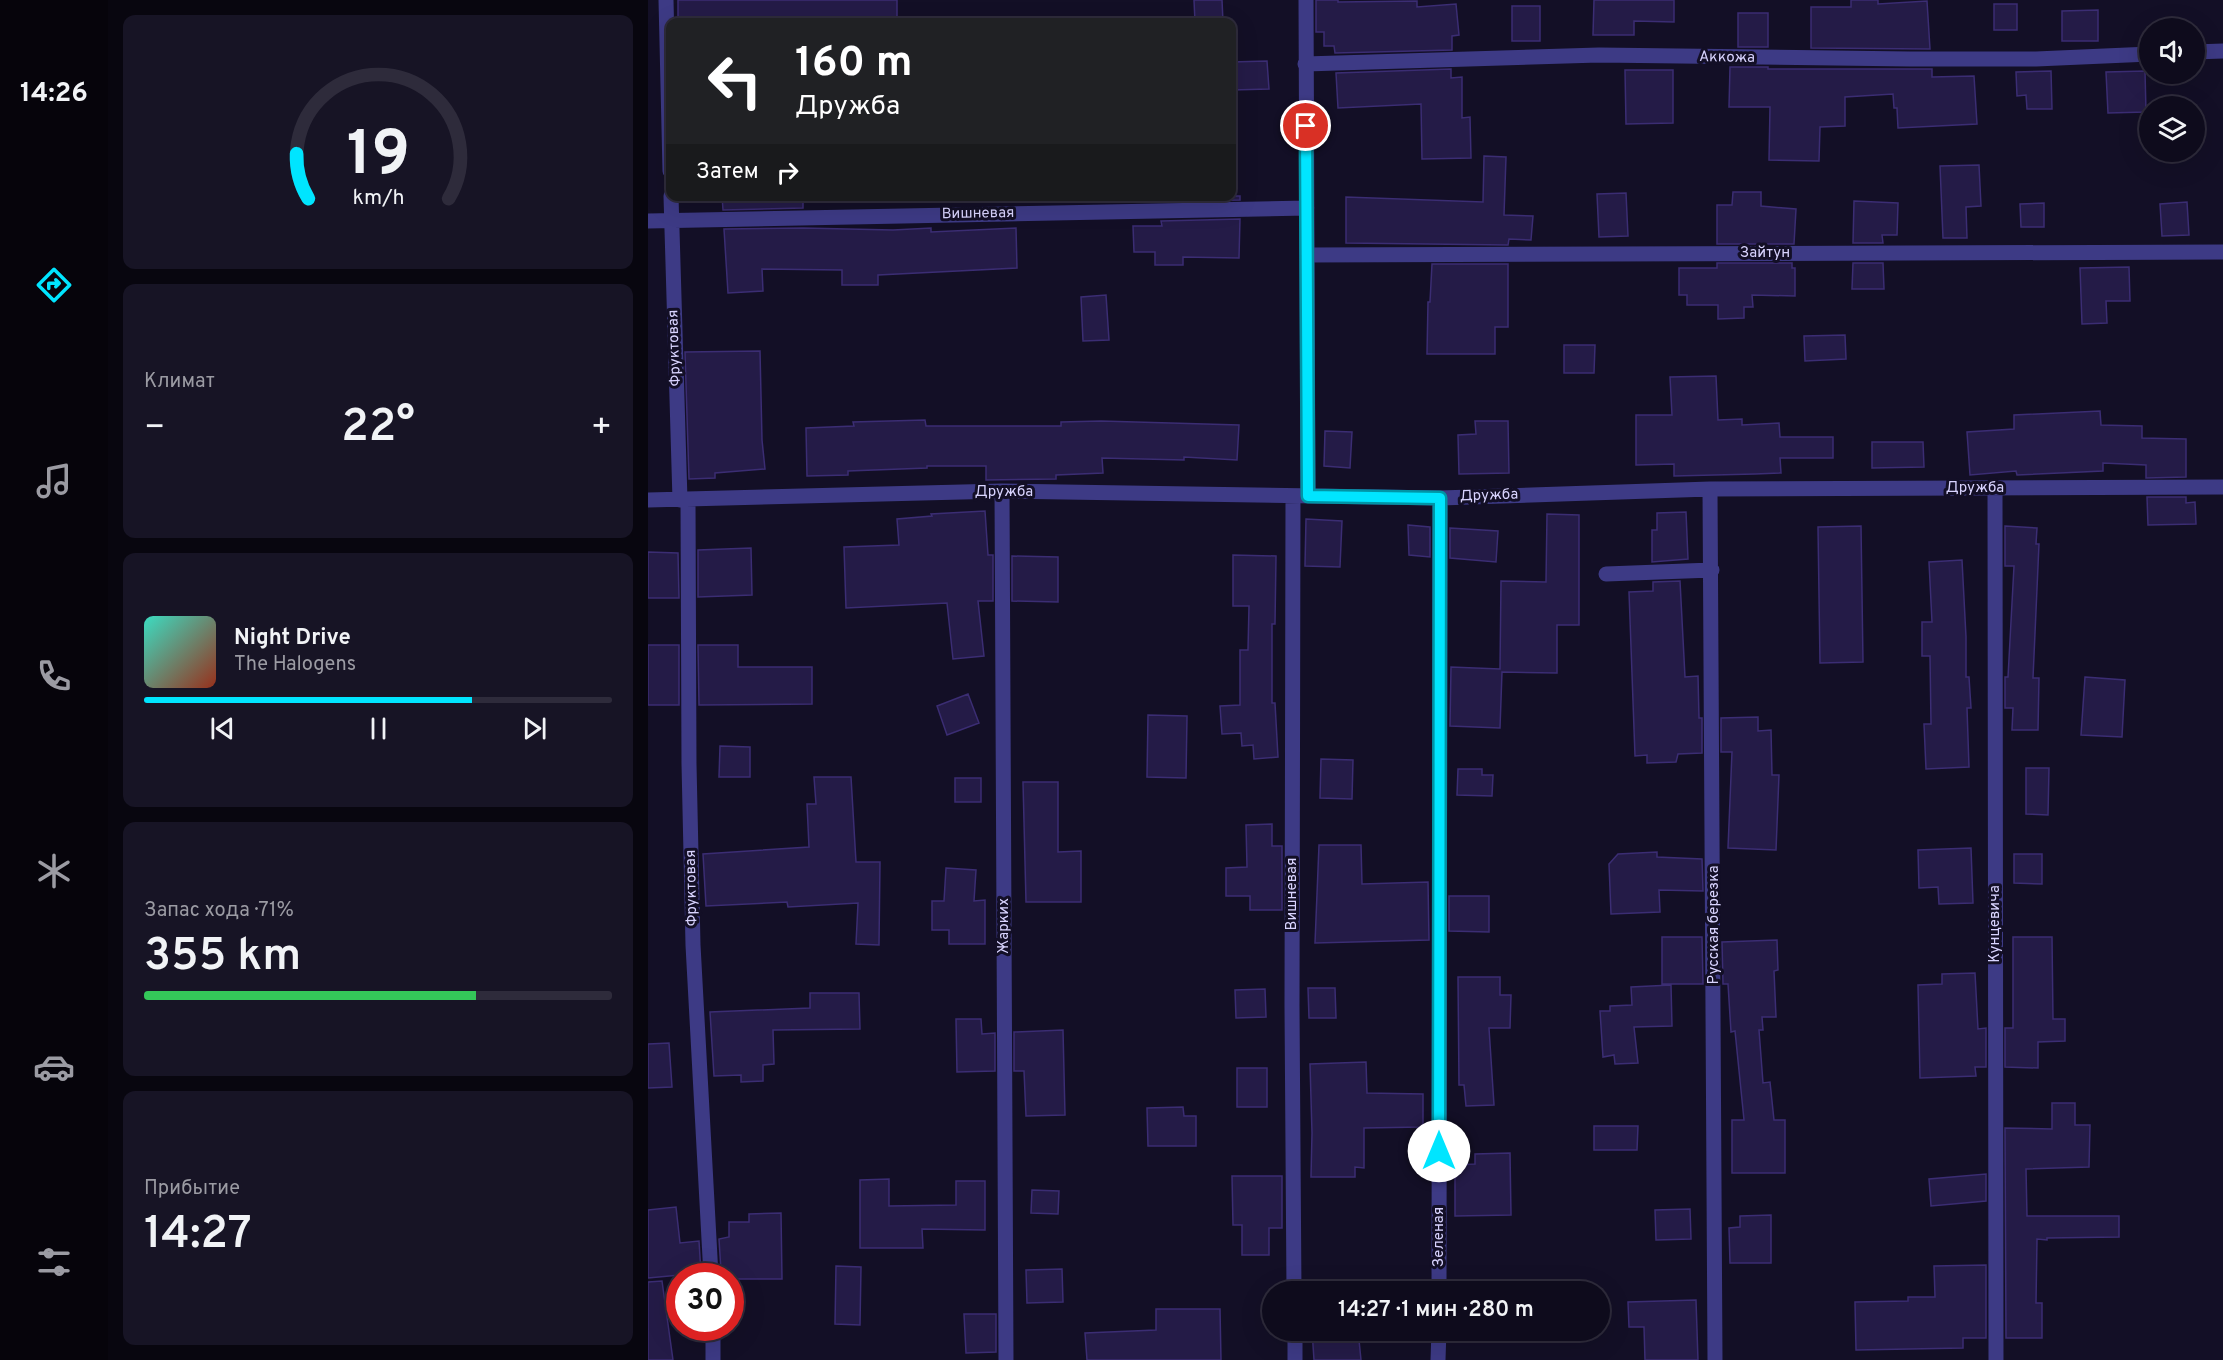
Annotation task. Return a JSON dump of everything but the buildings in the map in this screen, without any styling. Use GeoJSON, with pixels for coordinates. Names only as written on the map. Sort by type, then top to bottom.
{"type":"FeatureCollection","features":[{"type":"Feature","properties":{"kind":"street"},"geometry":{"type":"LineString","coordinates":[[666,0],[666,18]]}},
{"type":"Feature","properties":{"kind":"street","name":"Вишневая"},"geometry":{"type":"LineString","coordinates":[[1294,1281],[1292,1006],[1307,255],[1306,0]]}},
{"type":"Feature","properties":{"kind":"street"},"geometry":{"type":"LineString","coordinates":[[2205,52],[2223,51]]}},
{"type":"Feature","properties":{"kind":"street","name":"Аккожа"},"geometry":{"type":"LineString","coordinates":[[1305,64],[1599,55],[2036,59],[2139,54]]}},
{"type":"Feature","properties":{"kind":"street","name":"Фруктовая"},"geometry":{"type":"LineString","coordinates":[[671,201],[684,499],[693,945],[710,1263]]}},
{"type":"Feature","properties":{"kind":"street","name":"Вишневая"},"geometry":{"type":"LineString","coordinates":[[648,221],[1307,208]]}},
{"type":"Feature","properties":{"kind":"street","name":"Зайтун"},"geometry":{"type":"LineString","coordinates":[[1307,255],[2223,252]]}},
{"type":"Feature","properties":{"kind":"street","name":"Дружба"},"geometry":{"type":"LineString","coordinates":[[648,500],[1002,491],[1440,498],[1710,489],[2223,487]]}},
{"type":"Feature","properties":{"kind":"street","name":"Кунцевича"},"geometry":{"type":"LineString","coordinates":[[1995,488],[1996,1360]]}},
{"type":"Feature","properties":{"kind":"street","name":"Русская березка"},"geometry":{"type":"LineString","coordinates":[[1710,489],[1716,1360]]}},
{"type":"Feature","properties":{"kind":"street","name":"Жарких"},"geometry":{"type":"LineString","coordinates":[[1002,491],[1006,1360]]}},
{"type":"Feature","properties":{"kind":"street","name":"Зеленая"},"geometry":{"type":"LineString","coordinates":[[1439,1281],[1440,498]]}},
{"type":"Feature","properties":{"kind":"street"},"geometry":{"type":"LineString","coordinates":[[1606,574],[1712,570]]}},
{"type":"Feature","properties":{"kind":"street"},"geometry":{"type":"LineString","coordinates":[[713,1341],[713,1360]]}},
{"type":"Feature","properties":{"kind":"street"},"geometry":{"type":"LineString","coordinates":[[1295,1341],[1295,1360]]}},
{"type":"Feature","properties":{"kind":"street"},"geometry":{"type":"LineString","coordinates":[[1438,1341],[1438,1360]]}},
{"type":"Feature","properties":{"kind":"route"},"geometry":{"type":"LineString","coordinates":[[1306,126],[1308,496],[1440,498],[1439,1151]]}}]}
